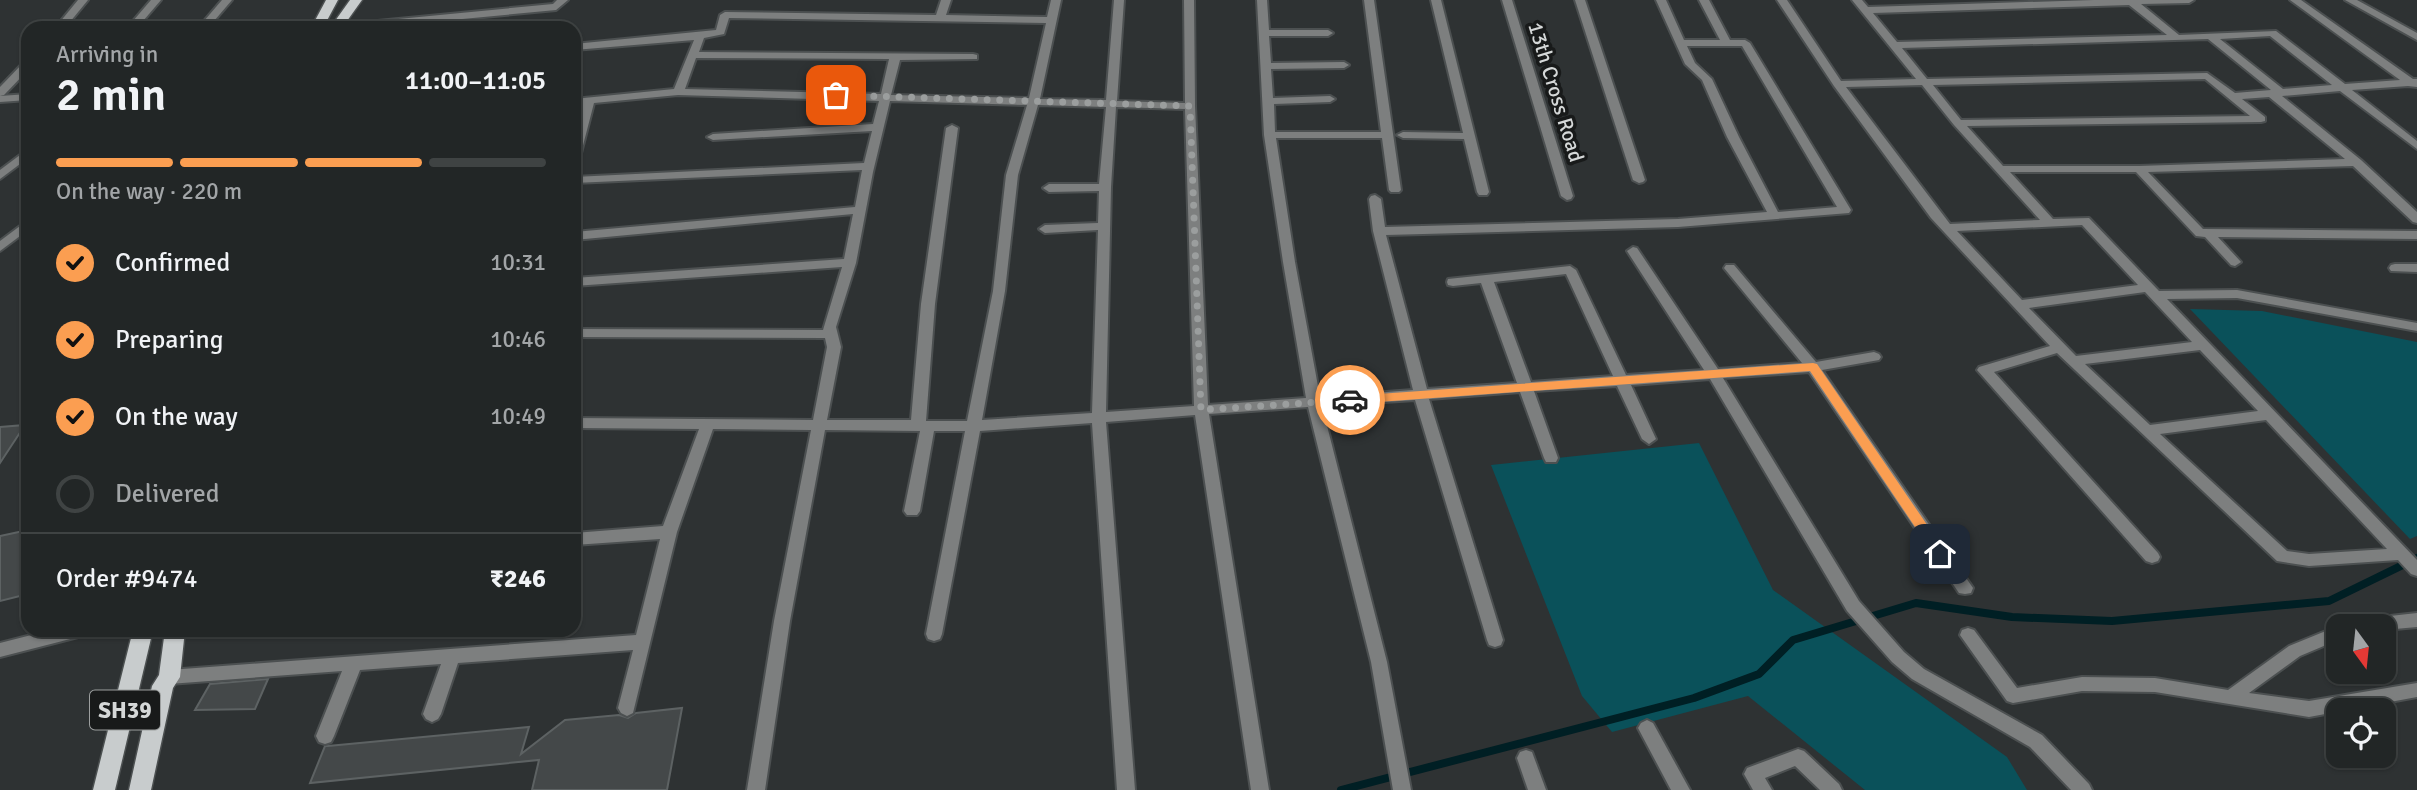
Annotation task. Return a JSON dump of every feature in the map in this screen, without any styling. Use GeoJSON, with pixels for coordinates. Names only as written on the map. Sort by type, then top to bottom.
{"type":"FeatureCollection","features":[{"type":"Feature","properties":{"kind":"main road"},"geometry":{"type":"LineString","coordinates":[[321,21],[332,0]]}},
{"type":"Feature","properties":{"kind":"main road"},"geometry":{"type":"LineString","coordinates":[[341,21],[356,0]]}},
{"type":"Feature","properties":{"kind":"main road","name":"SH39"},"geometry":{"type":"LineString","coordinates":[[104,790],[141,637]]}},
{"type":"Feature","properties":{"kind":"main road"},"geometry":{"type":"LineString","coordinates":[[140,790],[163,686],[169,677],[174,637]]}},
{"type":"Feature","properties":{"kind":"street"},"geometry":{"type":"LineString","coordinates":[[66,21],[83,0]]}},
{"type":"Feature","properties":{"kind":"street"},"geometry":{"type":"LineString","coordinates":[[138,21],[156,0]]}},
{"type":"Feature","properties":{"kind":"street"},"geometry":{"type":"LineString","coordinates":[[209,21],[227,0]]}},
{"type":"Feature","properties":{"kind":"street"},"geometry":{"type":"LineString","coordinates":[[494,12],[498,0]]}},
{"type":"Feature","properties":{"kind":"street"},"geometry":{"type":"LineString","coordinates":[[405,21],[556,7],[563,0]]}},
{"type":"Feature","properties":{"kind":"street"},"geometry":{"type":"LineString","coordinates":[[940,19],[946,0]]}},
{"type":"Feature","properties":{"kind":"street"},"geometry":{"type":"LineString","coordinates":[[934,634],[999,291],[1012,175],[1034,100],[1056,0]]}},
{"type":"Feature","properties":{"kind":"street"},"geometry":{"type":"LineString","coordinates":[[1119,0],[1105,187],[1099,417],[1126,790]]}},
{"type":"Feature","properties":{"kind":"street"},"geometry":{"type":"LineString","coordinates":[[1189,0],[1190,106],[1201,410],[1260,790]]}},
{"type":"Feature","properties":{"kind":"street"},"geometry":{"type":"LineString","coordinates":[[1262,0],[1270,135],[1289,262],[1314,402],[1379,662],[1402,790]]}},
{"type":"Feature","properties":{"kind":"street"},"geometry":{"type":"LineString","coordinates":[[1369,0],[1395,190]]}},
{"type":"Feature","properties":{"kind":"street"},"geometry":{"type":"LineString","coordinates":[[1436,0],[1483,192]]}},
{"type":"Feature","properties":{"kind":"street","name":"13th Cross Road"},"geometry":{"type":"LineString","coordinates":[[1507,0],[1567,196]]}},
{"type":"Feature","properties":{"kind":"street"},"geometry":{"type":"LineString","coordinates":[[1580,0],[1639,180]]}},
{"type":"Feature","properties":{"kind":"street"},"geometry":{"type":"LineString","coordinates":[[1661,0],[1690,64],[1707,79],[1733,137],[1774,215]]}},
{"type":"Feature","properties":{"kind":"street"},"geometry":{"type":"LineString","coordinates":[[1704,0],[1727,43]]}},
{"type":"Feature","properties":{"kind":"street"},"geometry":{"type":"LineString","coordinates":[[1782,0],[1839,84],[1948,228],[2059,348],[2283,557],[2412,563]]}},
{"type":"Feature","properties":{"kind":"street"},"geometry":{"type":"LineString","coordinates":[[1857,0],[1958,123],[2048,221]]}},
{"type":"Feature","properties":{"kind":"street"},"geometry":{"type":"LineString","coordinates":[[1865,10],[1970,4],[2189,0]]}},
{"type":"Feature","properties":{"kind":"street"},"geometry":{"type":"LineString","coordinates":[[2295,0],[2415,84]]}},
{"type":"Feature","properties":{"kind":"street"},"geometry":{"type":"LineString","coordinates":[[2350,0],[2417,37]]}},
{"type":"Feature","properties":{"kind":"street"},"geometry":{"type":"LineString","coordinates":[[2132,2],[2177,38]]}},
{"type":"Feature","properties":{"kind":"street"},"geometry":{"type":"LineString","coordinates":[[581,46],[720,32],[725,15],[1052,20]]}},
{"type":"Feature","properties":{"kind":"street"},"geometry":{"type":"LineString","coordinates":[[1895,45],[2177,38],[2266,32],[2278,34],[2417,146]]}},
{"type":"Feature","properties":{"kind":"street"},"geometry":{"type":"LineString","coordinates":[[1264,33],[1328,33]]}},
{"type":"Feature","properties":{"kind":"street"},"geometry":{"type":"LineString","coordinates":[[678,92],[700,36]]}},
{"type":"Feature","properties":{"kind":"street"},"geometry":{"type":"LineString","coordinates":[[2210,36],[2357,162],[2417,219]]}},
{"type":"Feature","properties":{"kind":"street"},"geometry":{"type":"LineString","coordinates":[[1379,231],[1678,223],[1845,211],[1745,43],[1681,43]]}},
{"type":"Feature","properties":{"kind":"street"},"geometry":{"type":"LineString","coordinates":[[692,55],[973,57]]}},
{"type":"Feature","properties":{"kind":"street"},"geometry":{"type":"LineString","coordinates":[[756,790],[782,621],[817,425],[834,347],[829,327],[850,263],[868,166],[895,57]]}},
{"type":"Feature","properties":{"kind":"street"},"geometry":{"type":"LineString","coordinates":[[1266,66],[1344,65]]}},
{"type":"Feature","properties":{"kind":"street"},"geometry":{"type":"LineString","coordinates":[[0,96],[21,72]]}},
{"type":"Feature","properties":{"kind":"street"},"geometry":{"type":"LineString","coordinates":[[1839,84],[2207,76],[2261,119],[1958,123]]}},
{"type":"Feature","properties":{"kind":"street"},"geometry":{"type":"LineString","coordinates":[[2234,96],[2415,84]]}},
{"type":"Feature","properties":{"kind":"street"},"geometry":{"type":"LineString","coordinates":[[581,101],[678,92],[1190,106]]}},
{"type":"Feature","properties":{"kind":"street"},"geometry":{"type":"LineString","coordinates":[[0,96],[21,97]]}},
{"type":"Feature","properties":{"kind":"street"},"geometry":{"type":"LineString","coordinates":[[1268,100],[1330,99]]}},
{"type":"Feature","properties":{"kind":"street"},"geometry":{"type":"LineString","coordinates":[[581,132],[590,100]]}},
{"type":"Feature","properties":{"kind":"street"},"geometry":{"type":"LineString","coordinates":[[713,137],[877,127]]}},
{"type":"Feature","properties":{"kind":"street"},"geometry":{"type":"LineString","coordinates":[[912,511],[923,426],[928,304],[952,128]]}},
{"type":"Feature","properties":{"kind":"street"},"geometry":{"type":"LineString","coordinates":[[1270,135],[1387,135]]}},
{"type":"Feature","properties":{"kind":"street"},"geometry":{"type":"LineString","coordinates":[[1404,135],[1469,136]]}},
{"type":"Feature","properties":{"kind":"street"},"geometry":{"type":"LineString","coordinates":[[0,176],[21,158]]}},
{"type":"Feature","properties":{"kind":"street"},"geometry":{"type":"LineString","coordinates":[[2000,169],[2139,169],[2357,162]]}},
{"type":"Feature","properties":{"kind":"street"},"geometry":{"type":"LineString","coordinates":[[581,180],[868,166]]}},
{"type":"Feature","properties":{"kind":"street"},"geometry":{"type":"LineString","coordinates":[[2139,169],[2200,233],[2417,235]]}},
{"type":"Feature","properties":{"kind":"street"},"geometry":{"type":"LineString","coordinates":[[1049,188],[1105,187]]}},
{"type":"Feature","properties":{"kind":"street"},"geometry":{"type":"LineString","coordinates":[[1375,200],[1379,231],[1421,395],[1495,640]]}},
{"type":"Feature","properties":{"kind":"street"},"geometry":{"type":"LineString","coordinates":[[581,235],[859,210]]}},
{"type":"Feature","properties":{"kind":"street"},"geometry":{"type":"LineString","coordinates":[[1948,228],[2085,221],[2412,563]]}},
{"type":"Feature","properties":{"kind":"street"},"geometry":{"type":"LineString","coordinates":[[1045,229],[1104,226]]}},
{"type":"Feature","properties":{"kind":"street"},"geometry":{"type":"LineString","coordinates":[[0,247],[21,230]]}},
{"type":"Feature","properties":{"kind":"street"},"geometry":{"type":"LineString","coordinates":[[2208,233],[2235,262]]}},
{"type":"Feature","properties":{"kind":"street"},"geometry":{"type":"LineString","coordinates":[[1633,251],[1714,374],[1853,606],[1898,657],[1918,674],[2036,741],[2083,790]]}},
{"type":"Feature","properties":{"kind":"street"},"geometry":{"type":"LineString","coordinates":[[581,282],[850,263]]}},
{"type":"Feature","properties":{"kind":"street"},"geometry":{"type":"LineString","coordinates":[[1730,268],[1813,367],[1965,588]]}},
{"type":"Feature","properties":{"kind":"street"},"geometry":{"type":"LineString","coordinates":[[2395,268],[2417,268]]}},
{"type":"Feature","properties":{"kind":"street"},"geometry":{"type":"LineString","coordinates":[[1453,282],[1570,270],[1649,439]]}},
{"type":"Feature","properties":{"kind":"street"},"geometry":{"type":"LineString","coordinates":[[1486,278],[1552,458]]}},
{"type":"Feature","properties":{"kind":"street"},"geometry":{"type":"LineString","coordinates":[[2018,304],[2154,291],[2236,295],[2417,327]]}},
{"type":"Feature","properties":{"kind":"street"},"geometry":{"type":"LineString","coordinates":[[581,333],[831,334]]}},
{"type":"Feature","properties":{"kind":"street"},"geometry":{"type":"LineString","coordinates":[[2073,361],[2204,345]]}},
{"type":"Feature","properties":{"kind":"street"},"geometry":{"type":"LineString","coordinates":[[2059,348],[1984,369],[2152,557]]}},
{"type":"Feature","properties":{"kind":"street"},"geometry":{"type":"LineString","coordinates":[[581,423],[974,426],[1813,367],[1874,357]]}},
{"type":"Feature","properties":{"kind":"street"},"geometry":{"type":"LineString","coordinates":[[2147,430],[2270,415]]}},
{"type":"Feature","properties":{"kind":"street"},"geometry":{"type":"LineString","coordinates":[[626,708],[669,532],[708,424]]}},
{"type":"Feature","properties":{"kind":"street"},"geometry":{"type":"LineString","coordinates":[[581,538],[669,532]]}},
{"type":"Feature","properties":{"kind":"street"},"geometry":{"type":"LineString","coordinates":[[2396,622],[2417,620]]}},
{"type":"Feature","properties":{"kind":"street"},"geometry":{"type":"LineString","coordinates":[[1968,635],[2013,696],[2082,684],[2155,685],[2309,709],[2417,690]]}},
{"type":"Feature","properties":{"kind":"street"},"geometry":{"type":"LineString","coordinates":[[0,650],[51,637]]}},
{"type":"Feature","properties":{"kind":"street"},"geometry":{"type":"LineString","coordinates":[[2231,698],[2275,662],[2326,637]]}},
{"type":"Feature","properties":{"kind":"street"},"geometry":{"type":"LineString","coordinates":[[169,677],[641,642]]}},
{"type":"Feature","properties":{"kind":"street"},"geometry":{"type":"LineString","coordinates":[[432,714],[452,656]]}},
{"type":"Feature","properties":{"kind":"street"},"geometry":{"type":"LineString","coordinates":[[325,736],[354,663]]}},
{"type":"Feature","properties":{"kind":"street"},"geometry":{"type":"LineString","coordinates":[[1647,728],[1681,790]]}},
{"type":"Feature","properties":{"kind":"street"},"geometry":{"type":"LineString","coordinates":[[1763,790],[1753,774],[1798,757],[1833,790]]}},
{"type":"Feature","properties":{"kind":"street"},"geometry":{"type":"LineString","coordinates":[[1526,758],[1537,790]]}},
{"type":"Feature","properties":{"kind":"shaded area"},"geometry":{"type":"Polygon","coordinates":[[[2190,309],[2262,311],[2417,342],[2417,536],[2410,539],[2190,309]]]}},
{"type":"Feature","properties":{"kind":"shaded area"},"geometry":{"type":"Polygon","coordinates":[[[1699,443],[1773,590],[2007,757],[2027,790],[1865,790],[1748,696],[1612,732],[1582,696],[1491,465],[1699,443]]]}},
{"type":"Feature","properties":{"kind":"building"},"geometry":{"type":"Polygon","coordinates":[[[21,425],[21,431],[0,463],[0,427],[21,425]]]}},
{"type":"Feature","properties":{"kind":"building"},"geometry":{"type":"Polygon","coordinates":[[[21,532],[21,596],[0,601],[0,536],[21,532]]]}},
{"type":"Feature","properties":{"kind":"building"},"geometry":{"type":"Polygon","coordinates":[[[268,679],[255,709],[195,710],[210,684],[268,679]]]}},
{"type":"Feature","properties":{"kind":"building"},"geometry":{"type":"Polygon","coordinates":[[[682,708],[667,790],[532,790],[539,760],[310,783],[325,746],[529,727],[521,754],[565,720],[619,715],[628,718],[636,713],[682,708]]]}},
{"type":"Feature","properties":{"kind":"waterway"},"geometry":{"type":"LineString","coordinates":[[1341,790],[1694,698],[1759,674],[1793,640],[1916,603],[2012,617],[2112,621],[2329,601],[2417,558]]}},
{"type":"Feature","properties":{"kind":"way so far"},"geometry":{"type":"LineString","coordinates":[[836,95],[1190,106],[1201,410],[1350,400]]}},
{"type":"Feature","properties":{"kind":"route"},"geometry":{"type":"LineString","coordinates":[[1350,400],[1813,367],[1940,554]]}}]}
